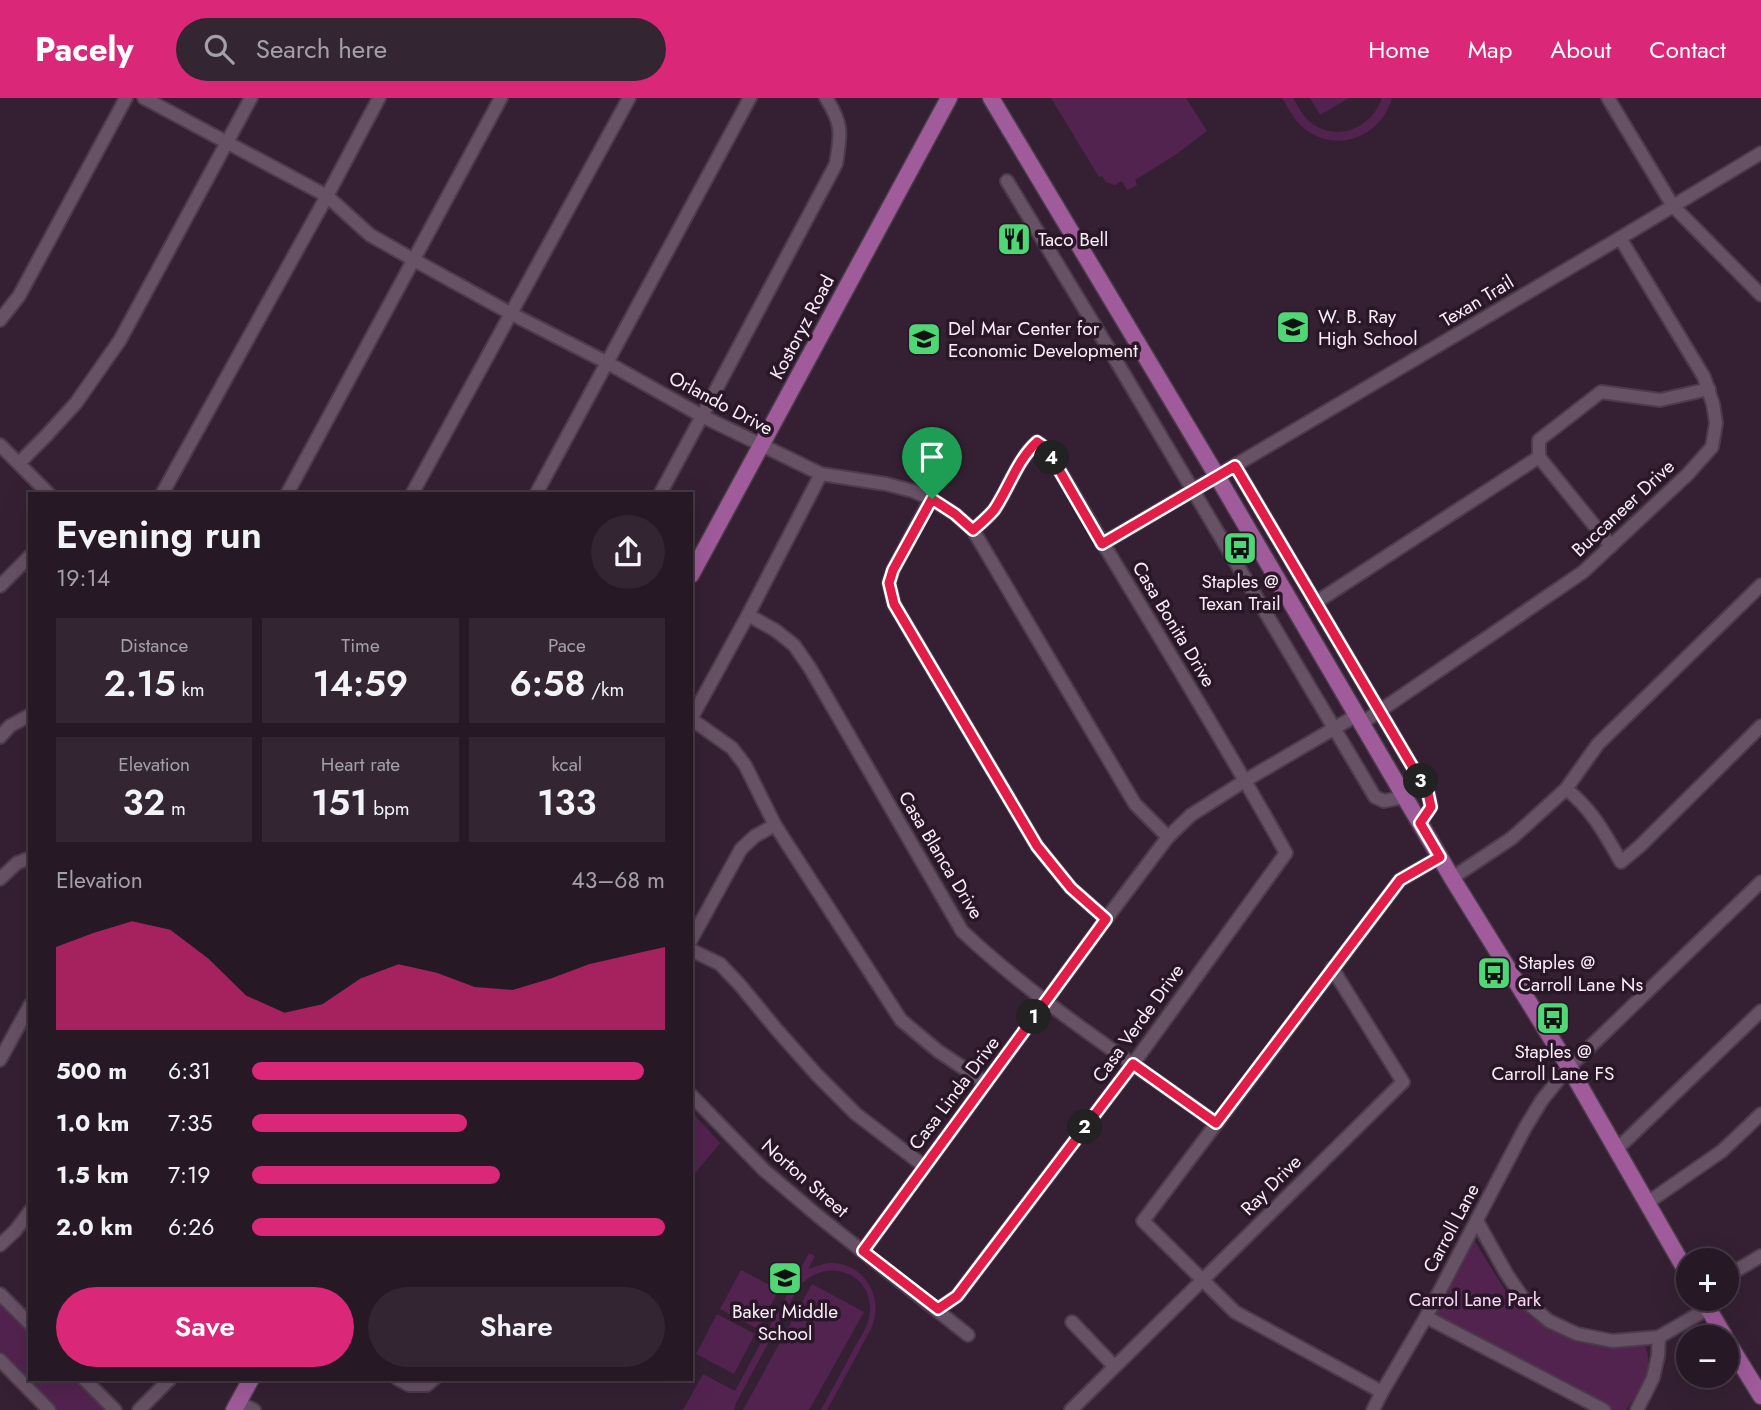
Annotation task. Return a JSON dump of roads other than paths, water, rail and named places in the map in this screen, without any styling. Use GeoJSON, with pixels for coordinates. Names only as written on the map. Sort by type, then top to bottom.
{"type":"FeatureCollection","features":[{"type":"Feature","properties":{"kind":"main road","name":"Kostoryz Road"},"geometry":{"type":"LineString","coordinates":[[693,571],[949,98]]}},
{"type":"Feature","properties":{"kind":"main road"},"geometry":{"type":"LineString","coordinates":[[991,98],[1452,878],[1569,1067],[1676,1253]]}},
{"type":"Feature","properties":{"kind":"main road"},"geometry":{"type":"LineString","coordinates":[[1739,1359],[1761,1394]]}},
{"type":"Feature","properties":{"kind":"main road"},"geometry":{"type":"LineString","coordinates":[[236,1406],[250,1381]]}},
{"type":"Feature","properties":{"kind":"street"},"geometry":{"type":"LineString","coordinates":[[0,320],[19,296],[126,98]]}},
{"type":"Feature","properties":{"kind":"street","name":"Orlando Drive"},"geometry":{"type":"LineString","coordinates":[[145,98],[327,196],[370,235],[702,416],[821,474],[913,491],[932,499],[955,514],[973,530],[1135,804],[1168,837]]}},
{"type":"Feature","properties":{"kind":"street"},"geometry":{"type":"LineString","coordinates":[[19,463],[76,403],[120,340],[251,98]]}},
{"type":"Feature","properties":{"kind":"street"},"geometry":{"type":"LineString","coordinates":[[163,492],[379,98]]}},
{"type":"Feature","properties":{"kind":"street"},"geometry":{"type":"LineString","coordinates":[[288,492],[501,98]]}},
{"type":"Feature","properties":{"kind":"street"},"geometry":{"type":"LineString","coordinates":[[413,492],[629,98]]}},
{"type":"Feature","properties":{"kind":"street"},"geometry":{"type":"LineString","coordinates":[[537,492],[750,98]]}},
{"type":"Feature","properties":{"kind":"street"},"geometry":{"type":"LineString","coordinates":[[661,492],[836,164],[841,139],[838,116],[826,98]]}},
{"type":"Feature","properties":{"kind":"street"},"geometry":{"type":"LineString","coordinates":[[1608,98],[1673,206],[1761,295]]}},
{"type":"Feature","properties":{"kind":"street","name":"Texan Trail"},"geometry":{"type":"LineString","coordinates":[[1102,544],[1761,153]]}},
{"type":"Feature","properties":{"kind":"street"},"geometry":{"type":"LineString","coordinates":[[1007,181],[1375,797],[1384,801],[1405,797]]}},
{"type":"Feature","properties":{"kind":"street","name":"Buccaneer Drive"},"geometry":{"type":"LineString","coordinates":[[1359,719],[1379,711],[1583,572],[1689,474],[1712,447],[1716,423],[1704,377],[1620,238]]}},
{"type":"Feature","properties":{"kind":"street"},"geometry":{"type":"LineString","coordinates":[[1611,546],[1539,457],[1539,440],[1601,392],[1661,400],[1709,389]]}},
{"type":"Feature","properties":{"kind":"street","name":"Casa Bonita Drive"},"geometry":{"type":"LineString","coordinates":[[973,530],[992,512],[1026,452],[1037,442],[1047,449],[1286,853]]}},
{"type":"Feature","properties":{"kind":"street"},"geometry":{"type":"LineString","coordinates":[[0,444],[47,492]]}},
{"type":"Feature","properties":{"kind":"street"},"geometry":{"type":"LineString","coordinates":[[1315,603],[1539,457]]}},
{"type":"Feature","properties":{"kind":"street"},"geometry":{"type":"LineString","coordinates":[[1235,466],[1428,793],[1431,807],[1420,823]]}},
{"type":"Feature","properties":{"kind":"street"},"geometry":{"type":"LineString","coordinates":[[693,715],[821,474]]}},
{"type":"Feature","properties":{"kind":"street"},"geometry":{"type":"LineString","coordinates":[[932,499],[893,570],[889,583],[894,604],[1037,846],[1071,888],[1106,919]]}},
{"type":"Feature","properties":{"kind":"street"},"geometry":{"type":"LineString","coordinates":[[0,586],[28,558]]}},
{"type":"Feature","properties":{"kind":"street"},"geometry":{"type":"LineString","coordinates":[[1452,878],[1512,838],[1566,789],[1598,744],[1761,585]]}},
{"type":"Feature","properties":{"kind":"street","name":"Casa Blanca Drive"},"geometry":{"type":"LineString","coordinates":[[748,615],[775,630],[794,645],[810,668],[962,931],[1045,1001],[1216,1123]]}},
{"type":"Feature","properties":{"kind":"street"},"geometry":{"type":"LineString","coordinates":[[0,737],[10,726],[28,716]]}},
{"type":"Feature","properties":{"kind":"street","name":"Casa Linda Drive"},"geometry":{"type":"LineString","coordinates":[[863,1251],[923,1166],[1168,837],[1191,815],[1245,780],[1334,729],[1359,719]]}},
{"type":"Feature","properties":{"kind":"street"},"geometry":{"type":"LineString","coordinates":[[693,720],[732,748],[745,765],[775,825],[901,1020],[938,1051],[986,1083]]}},
{"type":"Feature","properties":{"kind":"street"},"geometry":{"type":"LineString","coordinates":[[1566,789],[1588,809],[1621,862],[1761,726]]}},
{"type":"Feature","properties":{"kind":"street"},"geometry":{"type":"LineString","coordinates":[[693,936],[741,849],[755,836],[775,825]]}},
{"type":"Feature","properties":{"kind":"street","name":"Casa Verde Drive"},"geometry":{"type":"LineString","coordinates":[[938,1309],[957,1296],[1133,1064],[1286,853]]}},
{"type":"Feature","properties":{"kind":"street"},"geometry":{"type":"LineString","coordinates":[[1382,1392],[1235,1312],[1143,1221],[1400,880],[1440,857]]}},
{"type":"Feature","properties":{"kind":"street"},"geometry":{"type":"LineString","coordinates":[[0,879],[17,863],[28,859]]}},
{"type":"Feature","properties":{"kind":"street","name":"Carroll Lane"},"geometry":{"type":"LineString","coordinates":[[1373,1410],[1542,1100],[1569,1067],[1761,882]]}},
{"type":"Feature","properties":{"kind":"street"},"geometry":{"type":"LineString","coordinates":[[693,951],[720,964],[817,1075],[856,1115],[923,1166]]}},
{"type":"Feature","properties":{"kind":"street","name":"Ray Drive"},"geometry":{"type":"LineString","coordinates":[[1071,1410],[1403,1082],[1332,968]]}},
{"type":"Feature","properties":{"kind":"street"},"geometry":{"type":"LineString","coordinates":[[0,1060],[28,1009]]}},
{"type":"Feature","properties":{"kind":"street"},"geometry":{"type":"LineString","coordinates":[[1616,1150],[1761,1011]]}},
{"type":"Feature","properties":{"kind":"street","name":"Norton Street"},"geometry":{"type":"LineString","coordinates":[[693,1097],[764,1170],[968,1335]]}},
{"type":"Feature","properties":{"kind":"street"},"geometry":{"type":"LineString","coordinates":[[1647,1203],[1722,1151],[1761,1114]]}},
{"type":"Feature","properties":{"kind":"street"},"geometry":{"type":"LineString","coordinates":[[0,1245],[28,1214]]}},
{"type":"Feature","properties":{"kind":"street"},"geometry":{"type":"LineString","coordinates":[[1477,1221],[1525,1301],[1549,1321],[1577,1334],[1613,1341],[1659,1337],[1694,1311]]}},
{"type":"Feature","properties":{"kind":"street"},"geometry":{"type":"LineString","coordinates":[[1739,1269],[1761,1256]]}},
{"type":"Feature","properties":{"kind":"street"},"geometry":{"type":"LineString","coordinates":[[0,1294],[28,1322]]}},
{"type":"Feature","properties":{"kind":"street"},"geometry":{"type":"LineString","coordinates":[[1426,1317],[1604,1410]]}},
{"type":"Feature","properties":{"kind":"street"},"geometry":{"type":"LineString","coordinates":[[1072,1322],[1114,1366]]}},
{"type":"Feature","properties":{"kind":"street"},"geometry":{"type":"LineString","coordinates":[[1637,1410],[1653,1378],[1659,1337]]}},
{"type":"Feature","properties":{"kind":"street"},"geometry":{"type":"LineString","coordinates":[[0,1360],[49,1410]]}},
{"type":"Feature","properties":{"kind":"street"},"geometry":{"type":"LineString","coordinates":[[86,1381],[115,1410]]}},
{"type":"Feature","properties":{"kind":"street"},"geometry":{"type":"LineString","coordinates":[[139,1410],[168,1381]]}},
{"type":"Feature","properties":{"kind":"street"},"geometry":{"type":"LineString","coordinates":[[402,1381],[409,1385],[431,1382]]}},
{"type":"Feature","properties":{"kind":"street"},"geometry":{"type":"LineString","coordinates":[[236,1406],[254,1410]]}},
{"type":"Feature","properties":{"kind":"place","name":"Taco Bell"},"geometry":{"type":"Point","coordinates":[1014,239]}},
{"type":"Feature","properties":{"kind":"place","name":"W. B. Ray High School"},"geometry":{"type":"Point","coordinates":[1293,327]}},
{"type":"Feature","properties":{"kind":"place","name":"Del Mar Center for Economic Development"},"geometry":{"type":"Point","coordinates":[924,339]}},
{"type":"Feature","properties":{"kind":"place","name":"Staples @ Texan Trail"},"geometry":{"type":"Point","coordinates":[1240,548]}},
{"type":"Feature","properties":{"kind":"place","name":"Staples @ Carroll Lane Ns"},"geometry":{"type":"Point","coordinates":[1494,973]}},
{"type":"Feature","properties":{"kind":"place","name":"Staples @ Carroll Lane FS"},"geometry":{"type":"Point","coordinates":[1553,1018]}},
{"type":"Feature","properties":{"kind":"place","name":"Baker Middle School"},"geometry":{"type":"Point","coordinates":[785,1278]}},
{"type":"Feature","properties":{"kind":"park label","name":"Carrol Lane Park"},"geometry":{"type":"Point","coordinates":[1475,1299]}}]}
